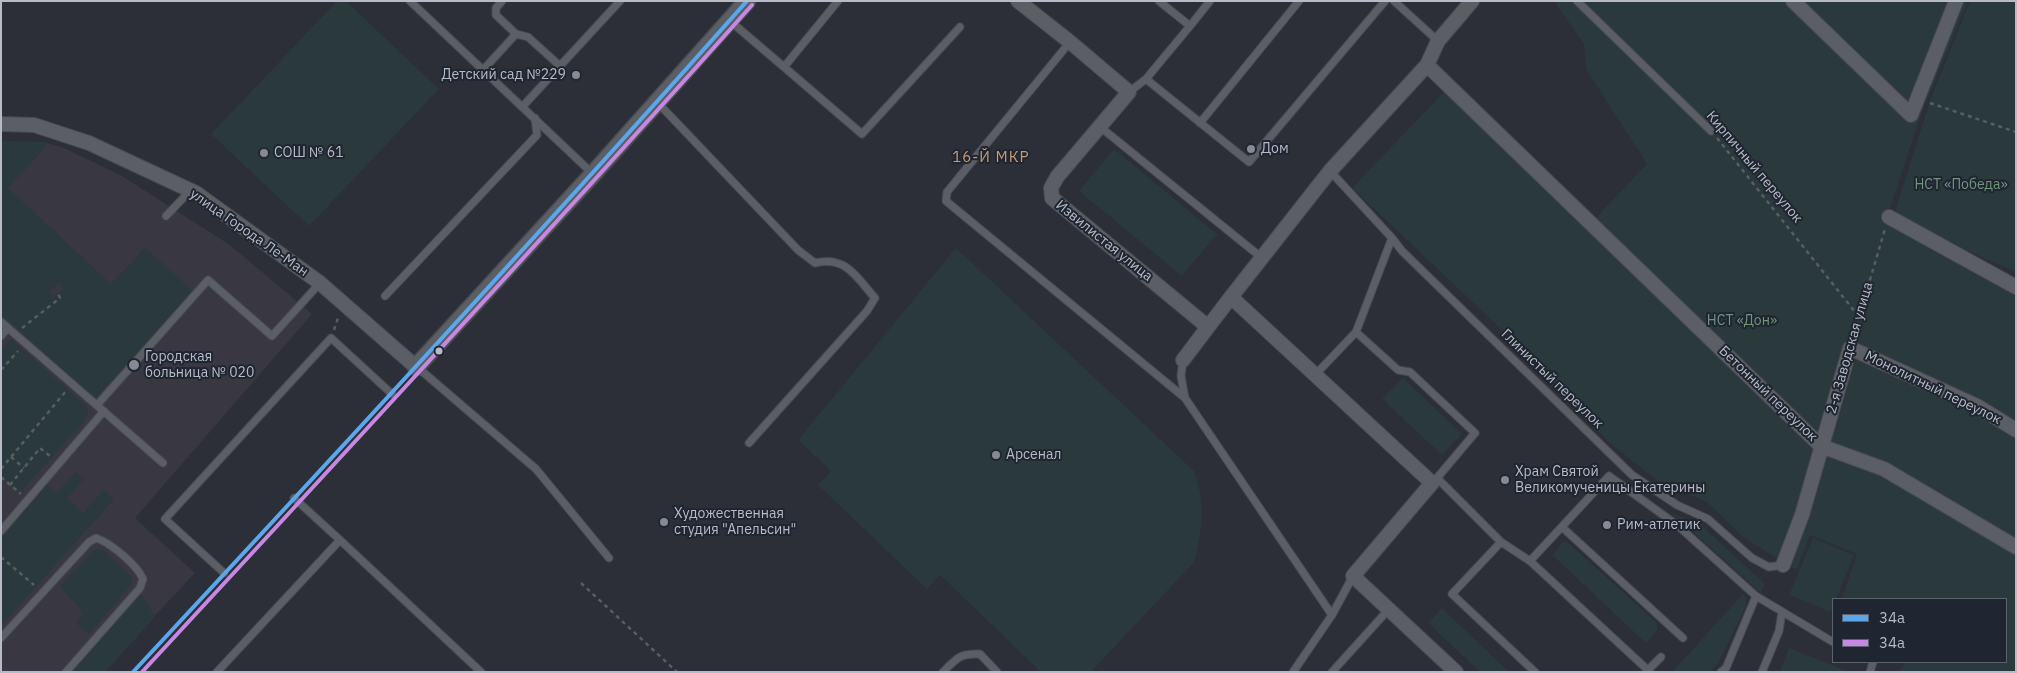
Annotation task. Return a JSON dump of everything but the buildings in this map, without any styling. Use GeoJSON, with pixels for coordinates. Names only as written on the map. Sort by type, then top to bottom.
{"type":"FeatureCollection","features":[{"type":"Feature","properties":{"kind":"street"},"geometry":{"type":"LineString","coordinates":[[416,367],[593,174],[747,1]]}},
{"type":"Feature","properties":{"kind":"street"},"geometry":{"type":"LineString","coordinates":[[1018,1],[1129,92]]}},
{"type":"Feature","properties":{"kind":"street"},"geometry":{"type":"LineString","coordinates":[[1183,360],[1330,171],[1427,65],[1438,41],[1472,1]]}},
{"type":"Feature","properties":{"kind":"street"},"geometry":{"type":"LineString","coordinates":[[1793,1],[1912,115],[1956,1]]}},
{"type":"Feature","properties":{"kind":"street","name":"Бетонный переулок"},"geometry":{"type":"LineString","coordinates":[[1427,65],[1821,446],[1884,469],[2016,547]]}},
{"type":"Feature","properties":{"kind":"street","name":"Извилистая улица"},"geometry":{"type":"LineString","coordinates":[[1129,92],[1057,176],[1051,188],[1052,198],[1208,327]]}},
{"type":"Feature","properties":{"kind":"street","name":"улица Города Ле-Ман"},"geometry":{"type":"LineString","coordinates":[[1,124],[34,125],[88,143],[190,191],[320,283],[416,367]]}},
{"type":"Feature","properties":{"kind":"street"},"geometry":{"type":"LineString","coordinates":[[1888,217],[2016,287]]}},
{"type":"Feature","properties":{"kind":"street"},"geometry":{"type":"LineString","coordinates":[[1231,297],[1315,375],[1434,480],[1353,576],[1455,671]]}},
{"type":"Feature","properties":{"kind":"street","name":"2-я Заводская улица"},"geometry":{"type":"LineString","coordinates":[[1782,565],[1802,514],[1821,446],[1856,350]]}},
{"type":"Feature","properties":{"kind":"street","name":"Монолитный переулок"},"geometry":{"type":"LineString","coordinates":[[1856,350],[1977,406],[2016,430]]}},
{"type":"Feature","properties":{"kind":"lane"},"geometry":{"type":"LineString","coordinates":[[410,1],[593,174]]}},
{"type":"Feature","properties":{"kind":"lane"},"geometry":{"type":"LineString","coordinates":[[502,1],[496,8],[496,15],[516,34],[528,37],[560,66]]}},
{"type":"Feature","properties":{"kind":"lane"},"geometry":{"type":"LineString","coordinates":[[523,106],[620,1]]}},
{"type":"Feature","properties":{"kind":"lane"},"geometry":{"type":"LineString","coordinates":[[784,67],[838,1]]}},
{"type":"Feature","properties":{"kind":"lane"},"geometry":{"type":"LineString","coordinates":[[1159,1],[1190,26]]}},
{"type":"Feature","properties":{"kind":"lane"},"geometry":{"type":"LineString","coordinates":[[1129,92],[1146,80],[1210,1]]}},
{"type":"Feature","properties":{"kind":"lane"},"geometry":{"type":"LineString","coordinates":[[1200,123],[1299,1]]}},
{"type":"Feature","properties":{"kind":"lane"},"geometry":{"type":"LineString","coordinates":[[1146,80],[1250,162],[1385,1]]}},
{"type":"Feature","properties":{"kind":"lane"},"geometry":{"type":"LineString","coordinates":[[1394,1],[1438,41]]}},
{"type":"Feature","properties":{"kind":"lane","name":"Кирпичный переулок"},"geometry":{"type":"LineString","coordinates":[[1577,1],[1711,131]]}},
{"type":"Feature","properties":{"kind":"lane"},"geometry":{"type":"LineString","coordinates":[[730,21],[862,134],[960,27]]}},
{"type":"Feature","properties":{"kind":"lane"},"geometry":{"type":"LineString","coordinates":[[483,70],[516,34]]}},
{"type":"Feature","properties":{"kind":"lane"},"geometry":{"type":"LineString","coordinates":[[1070,42],[947,192],[946,201],[1185,398],[1332,615]]}},
{"type":"Feature","properties":{"kind":"lane"},"geometry":{"type":"LineString","coordinates":[[657,102],[798,250],[815,263],[828,260],[846,265],[876,298],[867,312],[749,442]]}},
{"type":"Feature","properties":{"kind":"lane"},"geometry":{"type":"LineString","coordinates":[[385,296],[537,135],[535,118]]}},
{"type":"Feature","properties":{"kind":"lane"},"geometry":{"type":"LineString","coordinates":[[1099,126],[1262,258]]}},
{"type":"Feature","properties":{"kind":"lane","name":"Глинистый переулок"},"geometry":{"type":"LineString","coordinates":[[1330,171],[1402,251],[1632,476],[1677,505],[1708,519],[1752,558],[1770,567],[1782,565]]}},
{"type":"Feature","properties":{"kind":"lane"},"geometry":{"type":"LineString","coordinates":[[166,216],[190,191]]}},
{"type":"Feature","properties":{"kind":"lane"},"geometry":{"type":"LineString","coordinates":[[1315,375],[1356,332],[1392,238]]}},
{"type":"Feature","properties":{"kind":"lane"},"geometry":{"type":"LineString","coordinates":[[97,405],[208,280],[272,336],[320,283]]}},
{"type":"Feature","properties":{"kind":"lane"},"geometry":{"type":"LineString","coordinates":[[1,322],[163,463]]}},
{"type":"Feature","properties":{"kind":"lane"},"geometry":{"type":"LineString","coordinates":[[1,336],[11,331]]}},
{"type":"Feature","properties":{"kind":"lane"},"geometry":{"type":"LineString","coordinates":[[1356,332],[1398,370],[1410,372],[1474,433],[1434,480],[1501,542],[1530,561],[1649,671],[1661,656]]}},
{"type":"Feature","properties":{"kind":"lane"},"geometry":{"type":"LineString","coordinates":[[224,573],[165,520],[331,338],[392,394]]}},
{"type":"Feature","properties":{"kind":"lane"},"geometry":{"type":"LineString","coordinates":[[1183,360],[1181,376],[1185,398]]}},
{"type":"Feature","properties":{"kind":"lane"},"geometry":{"type":"LineString","coordinates":[[416,367],[536,469],[609,558]]}},
{"type":"Feature","properties":{"kind":"lane"},"geometry":{"type":"LineString","coordinates":[[1,531],[104,412]]}},
{"type":"Feature","properties":{"kind":"lane"},"geometry":{"type":"LineString","coordinates":[[1530,561],[1609,476],[1677,525],[1756,596],[1832,641]]}},
{"type":"Feature","properties":{"kind":"lane"},"geometry":{"type":"LineString","coordinates":[[294,498],[482,672]]}},
{"type":"Feature","properties":{"kind":"lane"},"geometry":{"type":"LineString","coordinates":[[1562,527],[1683,638]]}},
{"type":"Feature","properties":{"kind":"lane"},"geometry":{"type":"LineString","coordinates":[[1,638],[89,542],[96,538],[104,540],[139,571],[143,579],[140,588],[66,672]]}},
{"type":"Feature","properties":{"kind":"lane"},"geometry":{"type":"LineString","coordinates":[[217,672],[340,540]]}},
{"type":"Feature","properties":{"kind":"lane"},"geometry":{"type":"LineString","coordinates":[[1501,542],[1452,594],[1535,672]]}},
{"type":"Feature","properties":{"kind":"lane"},"geometry":{"type":"LineString","coordinates":[[1293,672],[1332,615],[1353,576]]}},
{"type":"Feature","properties":{"kind":"lane"},"geometry":{"type":"LineString","coordinates":[[1721,672],[1726,668],[1756,596]]}},
{"type":"Feature","properties":{"kind":"lane"},"geometry":{"type":"LineString","coordinates":[[1332,672],[1389,609]]}},
{"type":"Feature","properties":{"kind":"lane"},"geometry":{"type":"LineString","coordinates":[[1762,672],[1779,631],[1782,612]]}},
{"type":"Feature","properties":{"kind":"lane"},"geometry":{"type":"LineString","coordinates":[[944,672],[956,659],[966,653],[980,654],[998,672]]}},
{"type":"Feature","properties":{"kind":"path"},"geometry":{"type":"LineString","coordinates":[[1932,104],[2016,132]]}},
{"type":"Feature","properties":{"kind":"path","name":"Кирпичный переулок"},"geometry":{"type":"LineString","coordinates":[[1711,131],[1859,317]]}},
{"type":"Feature","properties":{"kind":"path","name":"2-я Заводская улица"},"geometry":{"type":"LineString","coordinates":[[1856,350],[1859,317],[1888,217]]}},
{"type":"Feature","properties":{"kind":"path"},"geometry":{"type":"LineString","coordinates":[[11,331],[60,298],[58,294]]}},
{"type":"Feature","properties":{"kind":"path"},"geometry":{"type":"LineString","coordinates":[[331,338],[344,303]]}},
{"type":"Feature","properties":{"kind":"path"},"geometry":{"type":"LineString","coordinates":[[1,370],[25,343]]}},
{"type":"Feature","properties":{"kind":"path"},"geometry":{"type":"LineString","coordinates":[[1,469],[72,384]]}},
{"type":"Feature","properties":{"kind":"path"},"geometry":{"type":"LineString","coordinates":[[10,484],[40,448],[59,464]]}},
{"type":"Feature","properties":{"kind":"path"},"geometry":{"type":"LineString","coordinates":[[11,457],[24,468]]}},
{"type":"Feature","properties":{"kind":"path"},"geometry":{"type":"LineString","coordinates":[[1,477],[28,500]]}},
{"type":"Feature","properties":{"kind":"path"},"geometry":{"type":"LineString","coordinates":[[1,556],[43,592]]}},
{"type":"Feature","properties":{"kind":"path"},"geometry":{"type":"LineString","coordinates":[[581,582],[677,672]]}},
{"type":"Feature","properties":{"kind":"shaded area","name":"Городская больница № 020"},"geometry":{"type":"Polygon","coordinates":[[[1,141],[43,142],[64,148],[122,176],[230,245],[312,314],[135,518],[195,573],[102,672],[1,672],[1,141]]]}},
{"type":"Feature","properties":{"kind":"green space"},"geometry":{"type":"Polygon","coordinates":[[[337,1],[346,1],[439,89],[309,226],[211,134],[337,1]]]}},
{"type":"Feature","properties":{"kind":"green space","name":"НСТ «Дон»"},"geometry":{"type":"Polygon","coordinates":[[[1554,1],[1968,1],[1919,120],[1887,218],[2016,295],[2016,672],[1900,672],[1904,663],[2007,663],[2007,598],[1842,598],[1857,554],[1810,535],[1796,570],[1744,538],[1707,502],[1659,482],[1610,443],[1554,387],[1554,379],[1352,188],[1445,91],[1588,226],[1647,164],[1586,69],[1584,44],[1554,1]]]}},
{"type":"Feature","properties":{"kind":"green space","name":"НСТ «Победа»"},"geometry":{"type":"Polygon","coordinates":[[[1970,1],[2016,1],[2016,272],[1893,218],[1931,98],[1970,1]]]}},
{"type":"Feature","properties":{"kind":"green space"},"geometry":{"type":"Polygon","coordinates":[[[1,141],[43,142],[46,147],[8,188],[111,284],[145,248],[193,291],[97,397],[92,396],[1,314],[1,141]],[[59,283],[49,292],[53,297],[64,289],[59,283]]]}},
{"type":"Feature","properties":{"kind":"green space"},"geometry":{"type":"Polygon","coordinates":[[[1114,149],[1217,234],[1182,276],[1079,191],[1114,149]]]}},
{"type":"Feature","properties":{"kind":"green space","name":"Арсенал"},"geometry":{"type":"Polygon","coordinates":[[[956,248],[1194,471],[1198,482],[1202,516],[1194,562],[1091,672],[1041,672],[940,575],[927,589],[818,485],[831,471],[798,440],[956,248]]]}},
{"type":"Feature","properties":{"kind":"green space"},"geometry":{"type":"Polygon","coordinates":[[[11,339],[86,406],[88,410],[86,419],[21,492],[1,475],[1,350],[11,339]]]}},
{"type":"Feature","properties":{"kind":"green space"},"geometry":{"type":"Polygon","coordinates":[[[1403,378],[1462,434],[1442,455],[1382,399],[1403,378]]]}},
{"type":"Feature","properties":{"kind":"green space"},"geometry":{"type":"Polygon","coordinates":[[[76,472],[84,479],[67,498],[83,513],[104,490],[114,499],[1,626],[1,527],[42,480],[57,493],[76,472]]]}},
{"type":"Feature","properties":{"kind":"green space"},"geometry":{"type":"Polygon","coordinates":[[[1672,513],[1701,525],[1765,584],[1761,593],[1672,513]]]}},
{"type":"Feature","properties":{"kind":"green space"},"geometry":{"type":"Polygon","coordinates":[[[1813,538],[1854,555],[1836,598],[1832,598],[1831,612],[1789,595],[1813,538]]]}},
{"type":"Feature","properties":{"kind":"green space"},"geometry":{"type":"Polygon","coordinates":[[[1565,540],[1656,622],[1658,629],[1646,643],[1552,555],[1565,540]]]}},
{"type":"Feature","properties":{"kind":"green space"},"geometry":{"type":"Polygon","coordinates":[[[97,549],[103,550],[131,576],[132,584],[89,634],[76,623],[83,614],[81,610],[60,586],[97,549]]]}},
{"type":"Feature","properties":{"kind":"green space"},"geometry":{"type":"Polygon","coordinates":[[[141,594],[155,617],[105,672],[71,672],[141,594]]]}},
{"type":"Feature","properties":{"kind":"green space"},"geometry":{"type":"Polygon","coordinates":[[[1743,594],[1746,598],[1746,606],[1718,664],[1709,672],[1672,672],[1743,594]]]}},
{"type":"Feature","properties":{"kind":"green space"},"geometry":{"type":"Polygon","coordinates":[[[1442,608],[1509,672],[1480,672],[1428,623],[1442,608]]]}},
{"type":"Feature","properties":{"kind":"green space"},"geometry":{"type":"Polygon","coordinates":[[[1789,648],[1849,672],[1780,672],[1789,648]]]}},
{"type":"Feature","properties":{"kind":"transit line","name":"34а"},"geometry":{"type":"LineString","coordinates":[[133,672],[442,338],[747,1]]}},
{"type":"Feature","properties":{"kind":"transit line","name":"34a"},"geometry":{"type":"LineString","coordinates":[[142,672],[601,173],[752,5]]}},
{"type":"Feature","properties":{"kind":"place","name":"Детский сад №229"},"geometry":{"type":"Point","coordinates":[576,75]}},
{"type":"Feature","properties":{"kind":"place","name":"Дом"},"geometry":{"type":"Point","coordinates":[1251,149]}},
{"type":"Feature","properties":{"kind":"place","name":"СОШ № 61"},"geometry":{"type":"Point","coordinates":[264,153]}},
{"type":"Feature","properties":{"kind":"place","name":"Городская больница № 020"},"geometry":{"type":"Point","coordinates":[134,365]}},
{"type":"Feature","properties":{"kind":"place","name":"Арсенал"},"geometry":{"type":"Point","coordinates":[996,455]}},
{"type":"Feature","properties":{"kind":"place","name":"Храм Святой Великомученицы Екатерины"},"geometry":{"type":"Point","coordinates":[1505,480]}},
{"type":"Feature","properties":{"kind":"place","name":"Художественная студия \"Апельсин\""},"geometry":{"type":"Point","coordinates":[664,522]}},
{"type":"Feature","properties":{"kind":"place","name":"Рим-атлетик"},"geometry":{"type":"Point","coordinates":[1607,525]}},
{"type":"Feature","properties":{"kind":"district","name":"16-Й МКР"},"geometry":{"type":"Point","coordinates":[991,158]}}]}
